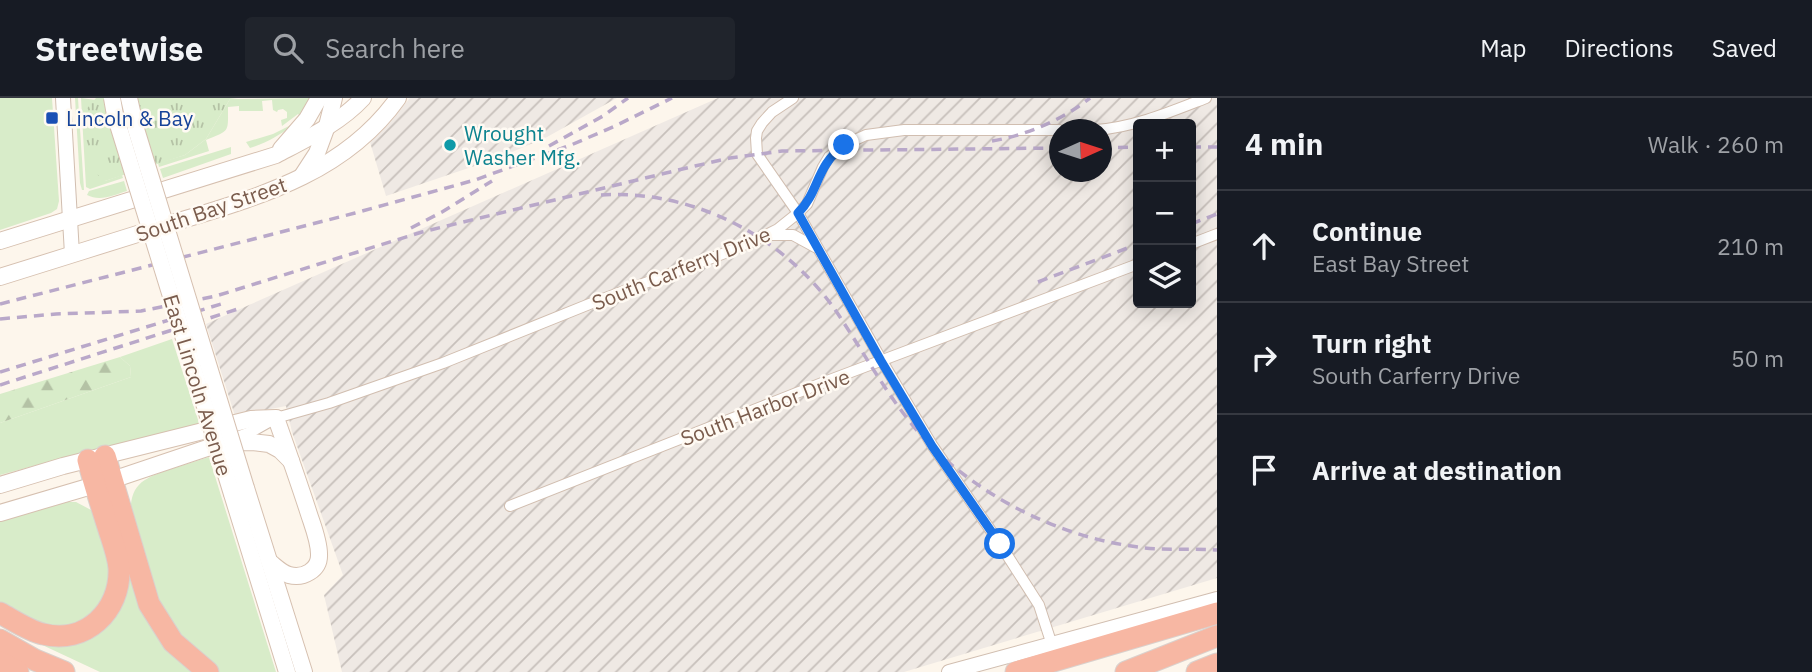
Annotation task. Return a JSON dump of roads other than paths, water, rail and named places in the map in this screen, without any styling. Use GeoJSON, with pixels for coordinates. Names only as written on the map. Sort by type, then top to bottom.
{"type":"FeatureCollection","features":[{"type":"Feature","properties":{"kind":"highway"},"geometry":{"type":"LineString","coordinates":[[0,613],[41,634],[61,637],[75,635],[95,625],[110,609],[117,587],[119,568],[97,458]]}},
{"type":"Feature","properties":{"kind":"highway"},"geometry":{"type":"LineString","coordinates":[[103,482],[149,604],[173,642],[208,672]]}},
{"type":"Feature","properties":{"kind":"highway"},"geometry":{"type":"LineString","coordinates":[[1016,672],[1217,613]]}},
{"type":"Feature","properties":{"kind":"highway"},"geometry":{"type":"LineString","coordinates":[[1126,672],[1217,636]]}},
{"type":"Feature","properties":{"kind":"highway"},"geometry":{"type":"LineString","coordinates":[[0,640],[35,660],[64,672]]}},
{"type":"Feature","properties":{"kind":"highway"},"geometry":{"type":"LineString","coordinates":[[0,662],[18,672]]}},
{"type":"Feature","properties":{"kind":"highway"},"geometry":{"type":"LineString","coordinates":[[1197,672],[1217,664]]}},
{"type":"Feature","properties":{"kind":"main road","name":"East Lincoln Avenue"},"geometry":{"type":"LineString","coordinates":[[112,98],[115,115],[239,491],[271,563],[304,672]]}},
{"type":"Feature","properties":{"kind":"main road","name":"East Lincoln Avenue"},"geometry":{"type":"LineString","coordinates":[[129,98],[287,672]]}},
{"type":"Feature","properties":{"kind":"main road"},"geometry":{"type":"LineString","coordinates":[[276,155],[307,119],[320,98]]}},
{"type":"Feature","properties":{"kind":"main road"},"geometry":{"type":"LineString","coordinates":[[301,178],[317,153],[334,98]]}},
{"type":"Feature","properties":{"kind":"main road","name":"South Bay Street"},"geometry":{"type":"LineString","coordinates":[[0,241],[276,155],[327,126],[363,98]]}},
{"type":"Feature","properties":{"kind":"main road","name":"South Bay Street"},"geometry":{"type":"LineString","coordinates":[[0,277],[255,197],[301,178],[355,144],[398,98]]}},
{"type":"Feature","properties":{"kind":"main road"},"geometry":{"type":"LineString","coordinates":[[271,563],[287,575],[300,576],[317,565],[320,555],[276,418]]}},
{"type":"Feature","properties":{"kind":"main road","name":"South Carferry Drive"},"geometry":{"type":"LineString","coordinates":[[0,485],[251,419],[276,418]]}},
{"type":"Feature","properties":{"kind":"main road"},"geometry":{"type":"LineString","coordinates":[[222,443],[269,444],[280,450],[292,463]]}},
{"type":"Feature","properties":{"kind":"main road","name":"South Carferry Drive"},"geometry":{"type":"LineString","coordinates":[[0,513],[222,443]]}},
{"type":"Feature","properties":{"kind":"street"},"geometry":{"type":"LineString","coordinates":[[63,98],[72,254]]}},
{"type":"Feature","properties":{"kind":"street"},"geometry":{"type":"LineString","coordinates":[[793,98],[762,122],[757,131],[757,154],[798,213],[932,446],[1039,605],[1052,645]]}},
{"type":"Feature","properties":{"kind":"street"},"geometry":{"type":"LineString","coordinates":[[1112,128],[1142,121],[1206,98]]}},
{"type":"Feature","properties":{"kind":"street","name":"South Carferry Drive"},"geometry":{"type":"LineString","coordinates":[[222,443],[253,431],[276,418],[329,403],[443,363],[725,253],[778,229],[807,204],[829,158],[844,145],[866,135],[904,130],[1049,130]]}},
{"type":"Feature","properties":{"kind":"street"},"geometry":{"type":"LineString","coordinates":[[1196,242],[1217,234]]}},
{"type":"Feature","properties":{"kind":"street"},"geometry":{"type":"LineString","coordinates":[[765,235],[793,235],[819,250]]}},
{"type":"Feature","properties":{"kind":"street","name":"South Harbor Drive"},"geometry":{"type":"LineString","coordinates":[[510,506],[1133,266]]}},
{"type":"Feature","properties":{"kind":"street"},"geometry":{"type":"LineString","coordinates":[[949,672],[1217,599]]}},
{"type":"Feature","properties":{"kind":"railway"},"geometry":{"type":"LineString","coordinates":[[549,146],[603,116],[628,98]]}},
{"type":"Feature","properties":{"kind":"railway"},"geometry":{"type":"LineString","coordinates":[[0,304],[475,180],[571,145],[672,98]]}},
{"type":"Feature","properties":{"kind":"railway"},"geometry":{"type":"LineString","coordinates":[[992,141],[1044,126],[1090,98]]}},
{"type":"Feature","properties":{"kind":"railway"},"geometry":{"type":"LineString","coordinates":[[1112,148],[1133,147]]}},
{"type":"Feature","properties":{"kind":"railway"},"geometry":{"type":"LineString","coordinates":[[1196,147],[1217,147]]}},
{"type":"Feature","properties":{"kind":"railway"},"geometry":{"type":"LineString","coordinates":[[0,319],[141,311],[216,296],[422,232],[730,158],[782,151],[1049,148]]}},
{"type":"Feature","properties":{"kind":"railway"},"geometry":{"type":"LineString","coordinates":[[411,228],[492,181]]}},
{"type":"Feature","properties":{"kind":"railway"},"geometry":{"type":"LineString","coordinates":[[601,195],[636,195],[704,210],[767,243],[794,264],[819,289],[916,429],[947,461],[990,493],[1036,518],[1112,543],[1148,548],[1217,550]]}},
{"type":"Feature","properties":{"kind":"railway"},"geometry":{"type":"LineString","coordinates":[[1196,222],[1217,214]]}},
{"type":"Feature","properties":{"kind":"railway"},"geometry":{"type":"LineString","coordinates":[[1038,282],[1135,245]]}},
{"type":"Feature","properties":{"kind":"railway"},"geometry":{"type":"LineString","coordinates":[[0,372],[221,304]]}},
{"type":"Feature","properties":{"kind":"railway"},"geometry":{"type":"LineString","coordinates":[[0,385],[241,308]]}},
{"type":"Feature","properties":{"kind":"place","name":"Lincoln & Bay"},"geometry":{"type":"Point","coordinates":[52,118]}},
{"type":"Feature","properties":{"kind":"place","name":"Wrought Washer Mfg."},"geometry":{"type":"Point","coordinates":[450,145]}}]}
